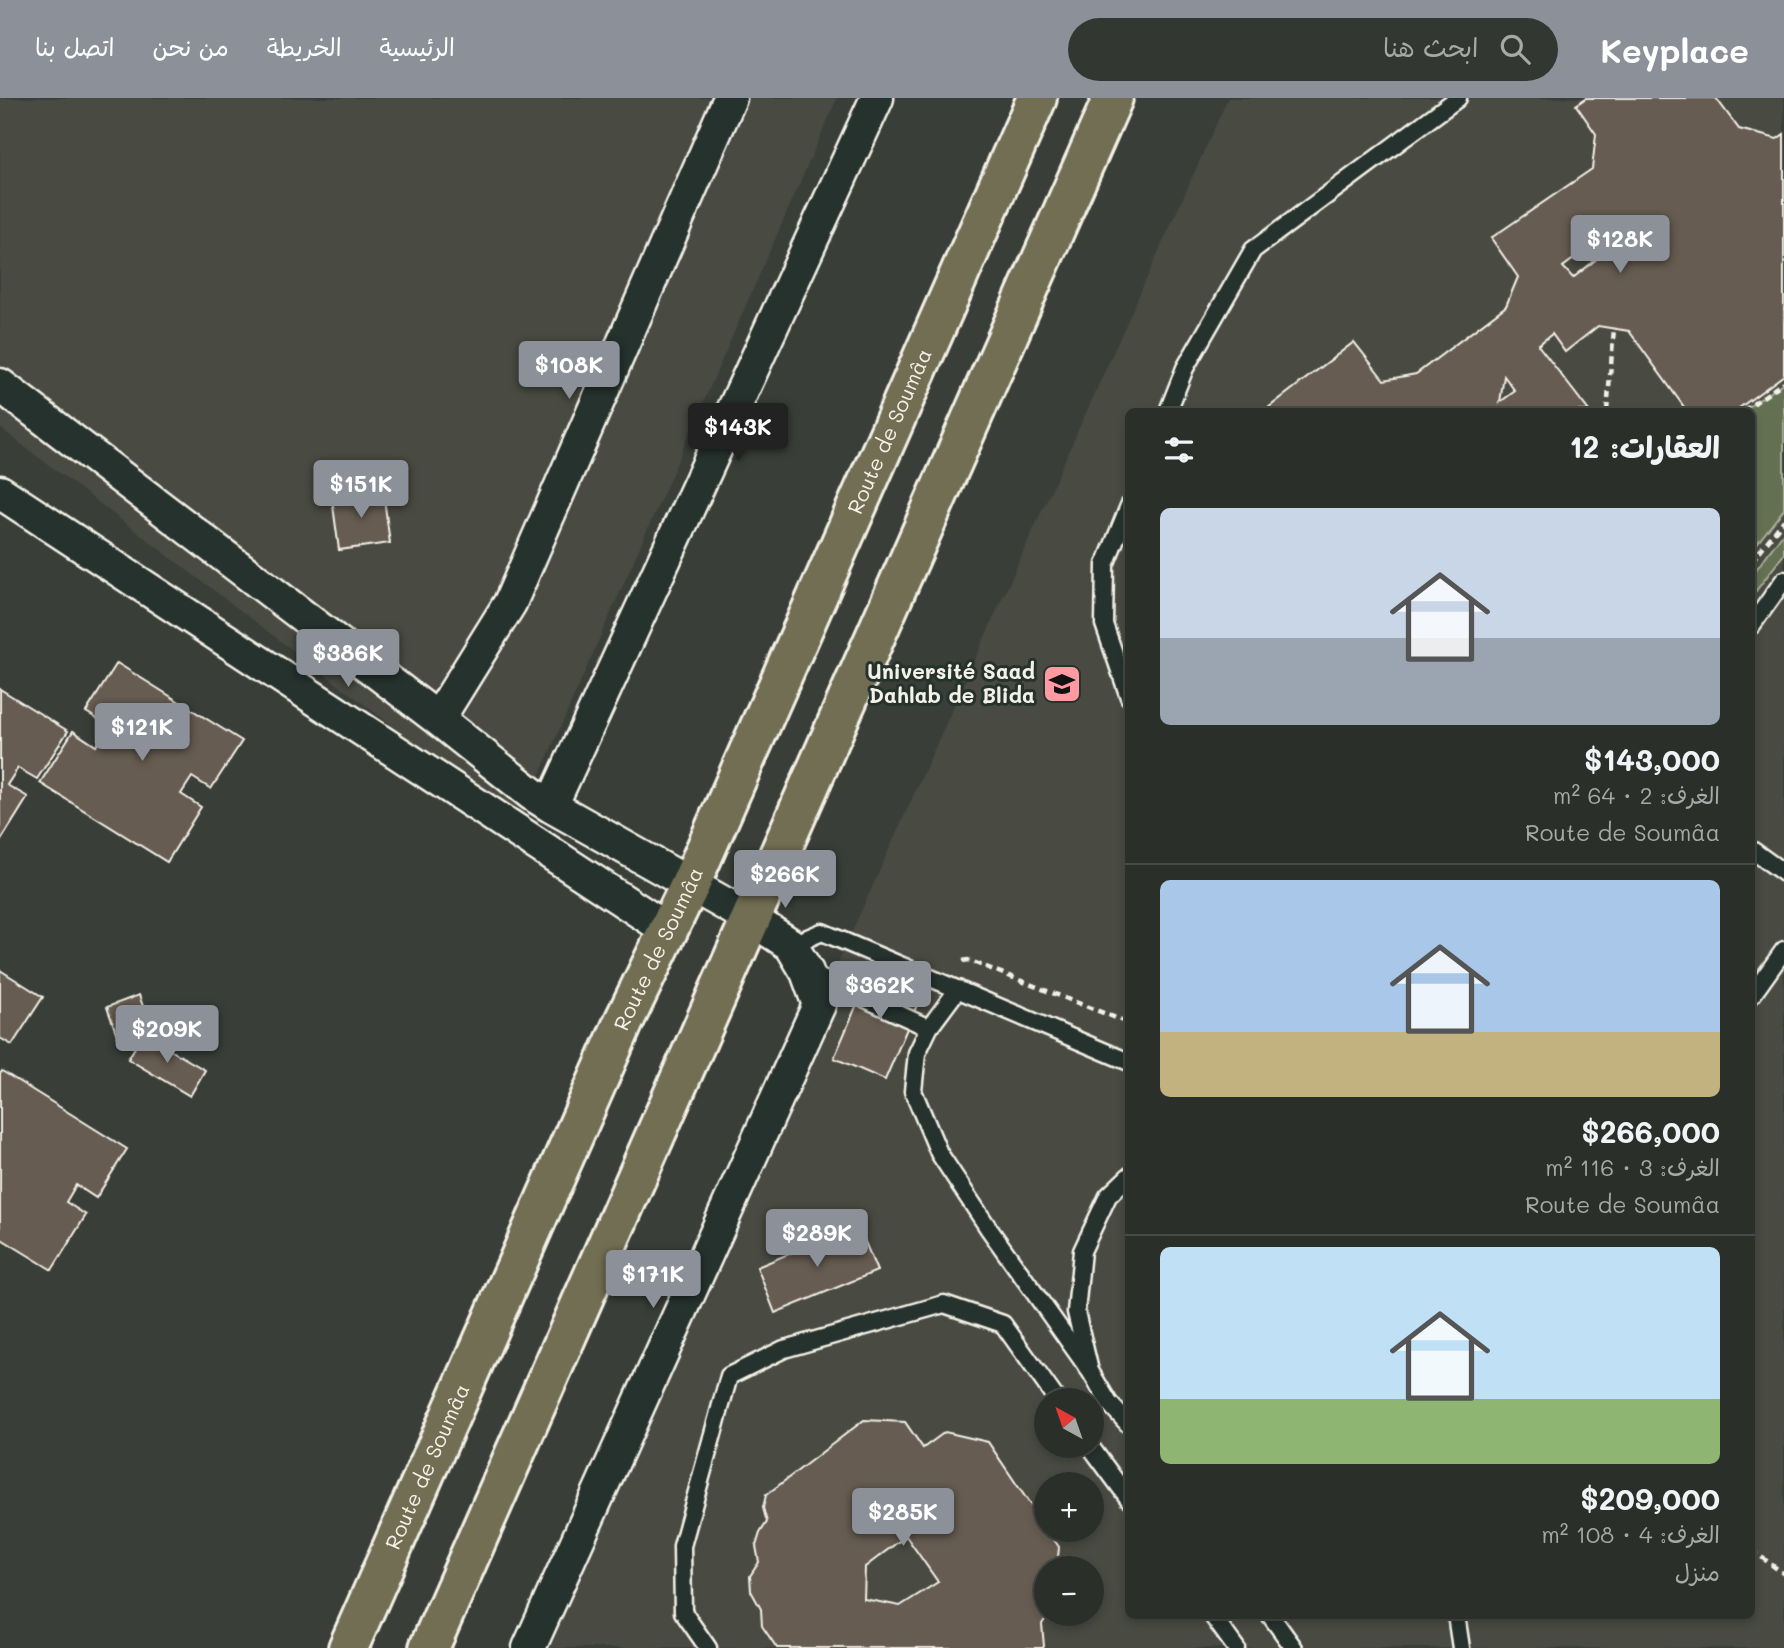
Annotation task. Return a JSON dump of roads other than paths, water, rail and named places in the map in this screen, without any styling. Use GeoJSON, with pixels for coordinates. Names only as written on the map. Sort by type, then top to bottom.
{"type":"FeatureCollection","features":[{"type":"Feature","properties":{"kind":"highway","name":"Route de Soumâa"},"geometry":{"type":"LineString","coordinates":[[348,1648],[624,1021],[690,885],[1037,98]]}},
{"type":"Feature","properties":{"kind":"highway"},"geometry":{"type":"LineString","coordinates":[[429,1648],[1112,98]]}},
{"type":"Feature","properties":{"kind":"street"},"geometry":{"type":"LineString","coordinates":[[438,719],[510,603],[730,98]]}},
{"type":"Feature","properties":{"kind":"street"},"geometry":{"type":"LineString","coordinates":[[551,806],[877,98]]}},
{"type":"Feature","properties":{"kind":"street"},"geometry":{"type":"LineString","coordinates":[[0,385],[438,719],[532,794],[750,918],[791,945],[807,972],[819,1005],[529,1648]]}},
{"type":"Feature","properties":{"kind":"street"},"geometry":{"type":"LineString","coordinates":[[0,492],[668,930]]}},
{"type":"Feature","properties":{"kind":"lane"},"geometry":{"type":"LineString","coordinates":[[1169,408],[1185,368],[1253,250],[1458,98]]}},
{"type":"Feature","properties":{"kind":"lane"},"geometry":{"type":"LineString","coordinates":[[1125,516],[1105,565],[1104,624],[1125,685]]}},
{"type":"Feature","properties":{"kind":"lane"},"geometry":{"type":"LineString","coordinates":[[1755,621],[1784,580]]}},
{"type":"Feature","properties":{"kind":"lane"},"geometry":{"type":"LineString","coordinates":[[1755,852],[1784,873]]}},
{"type":"Feature","properties":{"kind":"lane"},"geometry":{"type":"LineString","coordinates":[[791,945],[822,932],[1125,1060]]}},
{"type":"Feature","properties":{"kind":"lane"},"geometry":{"type":"LineString","coordinates":[[1755,991],[1784,950]]}},
{"type":"Feature","properties":{"kind":"lane"},"geometry":{"type":"LineString","coordinates":[[807,972],[929,1028]]}},
{"type":"Feature","properties":{"kind":"lane"},"geometry":{"type":"LineString","coordinates":[[958,989],[929,1028],[918,1053],[913,1091],[939,1153],[989,1229],[1090,1371],[1109,1403],[1125,1421]]}},
{"type":"Feature","properties":{"kind":"lane"},"geometry":{"type":"LineString","coordinates":[[1090,1371],[1076,1312],[1082,1251],[1108,1196],[1125,1179]]}},
{"type":"Feature","properties":{"kind":"lane"},"geometry":{"type":"LineString","coordinates":[[708,1648],[683,1612],[682,1546],[729,1376],[784,1349],[944,1304],[1003,1324],[1048,1388]]}},
{"type":"Feature","properties":{"kind":"lane"},"geometry":{"type":"LineString","coordinates":[[1099,1458],[1125,1494]]}},
{"type":"Feature","properties":{"kind":"lane"},"geometry":{"type":"LineString","coordinates":[[1215,1619],[1236,1648]]}},
{"type":"Feature","properties":{"kind":"lane"},"geometry":{"type":"LineString","coordinates":[[1273,1619],[1294,1648]]}},
{"type":"Feature","properties":{"kind":"lane"},"geometry":{"type":"LineString","coordinates":[[1457,1619],[1461,1648]]}},
{"type":"Feature","properties":{"kind":"place","name":"Université Saad Dahlab de Blida"},"geometry":{"type":"Point","coordinates":[1062,684]}}]}
